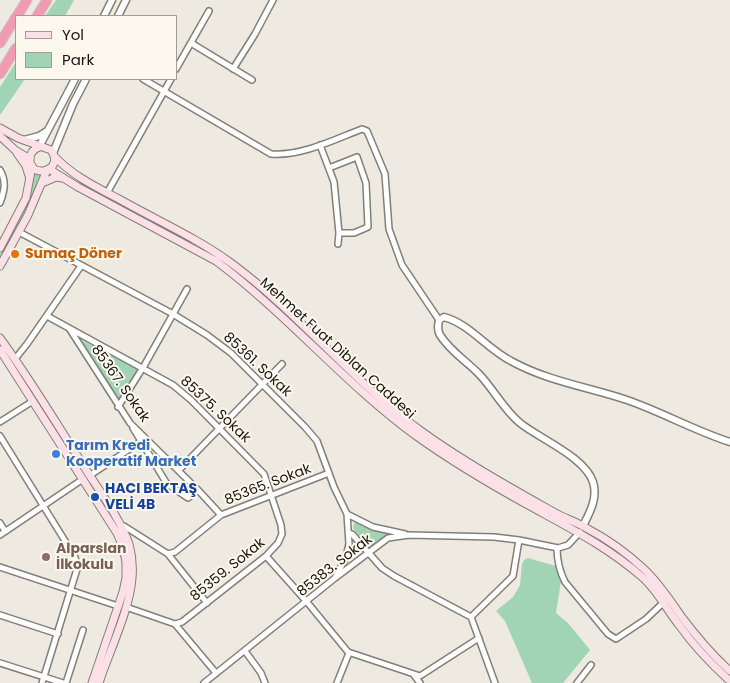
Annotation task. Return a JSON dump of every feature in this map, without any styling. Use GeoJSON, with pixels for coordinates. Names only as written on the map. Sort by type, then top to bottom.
{"type":"FeatureCollection","features":[{"type":"Feature","properties":{"kind":"highway"},"geometry":{"type":"LineString","coordinates":[[17,15],[27,0]]}},
{"type":"Feature","properties":{"kind":"highway"},"geometry":{"type":"LineString","coordinates":[[38,15],[47,0]]}},
{"type":"Feature","properties":{"kind":"highway"},"geometry":{"type":"LineString","coordinates":[[0,43],[15,19]]}},
{"type":"Feature","properties":{"kind":"highway"},"geometry":{"type":"LineString","coordinates":[[0,74],[15,50]]}},
{"type":"Feature","properties":{"kind":"main road"},"geometry":{"type":"LineString","coordinates":[[0,128],[39,147],[47,148],[54,155],[53,165],[48,170],[19,232],[0,266]]}},
{"type":"Feature","properties":{"kind":"main road"},"geometry":{"type":"LineString","coordinates":[[0,136],[39,171],[48,170]]}},
{"type":"Feature","properties":{"kind":"main road"},"geometry":{"type":"LineString","coordinates":[[0,248],[26,198],[30,180],[32,151],[39,147]]}},
{"type":"Feature","properties":{"kind":"main road"},"geometry":{"type":"LineString","coordinates":[[16,150],[26,166],[30,180]]}},
{"type":"Feature","properties":{"kind":"main road","name":"Mehmet Fuat Diblan Caddesi"},"geometry":{"type":"LineString","coordinates":[[54,155],[64,167],[231,263],[270,296],[390,407],[421,431],[520,493],[562,516],[644,569],[660,585],[711,654],[730,671]]}},
{"type":"Feature","properties":{"kind":"main road","name":"Mehmet Fuat Diblan Caddesi"},"geometry":{"type":"LineString","coordinates":[[48,170],[216,261],[237,276],[266,302],[385,413],[442,454],[526,504],[581,529],[645,579],[697,648],[730,681]]}},
{"type":"Feature","properties":{"kind":"main road"},"geometry":{"type":"LineString","coordinates":[[42,183],[56,177],[63,178]]}},
{"type":"Feature","properties":{"kind":"main road"},"geometry":{"type":"LineString","coordinates":[[0,338],[15,359],[86,477],[123,547],[126,562],[126,578],[122,606],[99,683]]}},
{"type":"Feature","properties":{"kind":"main road"},"geometry":{"type":"LineString","coordinates":[[0,350],[121,527],[132,557],[132,580],[92,683]]}},
{"type":"Feature","properties":{"kind":"street"},"geometry":{"type":"LineString","coordinates":[[104,15],[112,0]]}},
{"type":"Feature","properties":{"kind":"street"},"geometry":{"type":"LineString","coordinates":[[118,15],[126,0]]}},
{"type":"Feature","properties":{"kind":"street"},"geometry":{"type":"LineString","coordinates":[[233,69],[273,0]]}},
{"type":"Feature","properties":{"kind":"street"},"geometry":{"type":"LineString","coordinates":[[178,66],[209,11]]}},
{"type":"Feature","properties":{"kind":"street"},"geometry":{"type":"LineString","coordinates":[[191,43],[252,80]]}},
{"type":"Feature","properties":{"kind":"street"},"geometry":{"type":"LineString","coordinates":[[39,147],[74,80]]}},
{"type":"Feature","properties":{"kind":"street"},"geometry":{"type":"LineString","coordinates":[[54,155],[73,104],[85,80]]}},
{"type":"Feature","properties":{"kind":"street"},"geometry":{"type":"LineString","coordinates":[[145,80],[272,154],[285,155],[320,145],[362,129],[367,132],[385,174],[389,229],[402,265],[439,320],[439,332],[449,348],[478,373],[517,421],[574,459],[586,470],[592,480],[595,489],[590,511],[581,529],[568,546],[557,548],[557,560],[565,582],[608,634],[616,639],[646,618],[663,603]]}},
{"type":"Feature","properties":{"kind":"street"},"geometry":{"type":"LineString","coordinates":[[107,193],[170,80]]}},
{"type":"Feature","properties":{"kind":"street"},"geometry":{"type":"LineString","coordinates":[[24,140],[39,136],[48,131]]}},
{"type":"Feature","properties":{"kind":"street"},"geometry":{"type":"LineString","coordinates":[[320,145],[334,182],[339,233],[338,244]]}},
{"type":"Feature","properties":{"kind":"street"},"geometry":{"type":"LineString","coordinates":[[329,168],[357,157],[366,182],[368,227],[354,233],[339,233]]}},
{"type":"Feature","properties":{"kind":"street"},"geometry":{"type":"LineString","coordinates":[[0,170],[5,184],[0,204]]}},
{"type":"Feature","properties":{"kind":"street","name":"85361. Sokak"},"geometry":{"type":"LineString","coordinates":[[19,232],[173,314],[207,335],[231,354],[317,440],[347,514],[346,557],[335,578]]}},
{"type":"Feature","properties":{"kind":"street"},"geometry":{"type":"LineString","coordinates":[[15,359],[28,344],[81,266]]}},
{"type":"Feature","properties":{"kind":"street"},"geometry":{"type":"LineString","coordinates":[[118,407],[187,289]]}},
{"type":"Feature","properties":{"kind":"street","name":"85375. Sokak"},"geometry":{"type":"LineString","coordinates":[[47,316],[173,385],[264,474],[271,496]]}},
{"type":"Feature","properties":{"kind":"street"},"geometry":{"type":"LineString","coordinates":[[439,320],[444,317],[454,319],[511,362],[570,385],[627,400],[730,442]]}},
{"type":"Feature","properties":{"kind":"street","name":"85367. Sokak"},"geometry":{"type":"LineString","coordinates":[[68,327],[118,407],[143,440],[179,470],[221,515]]}},
{"type":"Feature","properties":{"kind":"street"},"geometry":{"type":"LineString","coordinates":[[179,470],[282,364]]}},
{"type":"Feature","properties":{"kind":"street"},"geometry":{"type":"LineString","coordinates":[[0,422],[33,400]]}},
{"type":"Feature","properties":{"kind":"street"},"geometry":{"type":"LineString","coordinates":[[0,436],[75,557],[77,569],[72,590],[43,680]]}},
{"type":"Feature","properties":{"kind":"street"},"geometry":{"type":"LineString","coordinates":[[0,535],[143,440],[167,484],[188,498],[198,490]]}},
{"type":"Feature","properties":{"kind":"street","name":"85365. Sokak"},"geometry":{"type":"LineString","coordinates":[[168,554],[175,552],[221,515],[329,473]]}},
{"type":"Feature","properties":{"kind":"street","name":"85359. Sokak"},"geometry":{"type":"LineString","coordinates":[[175,624],[182,622],[207,603],[266,556],[278,542],[282,534],[281,525],[271,496]]}},
{"type":"Feature","properties":{"kind":"street"},"geometry":{"type":"LineString","coordinates":[[347,514],[374,527],[409,535]]}},
{"type":"Feature","properties":{"kind":"street"},"geometry":{"type":"LineString","coordinates":[[0,523],[5,531]]}},
{"type":"Feature","properties":{"kind":"street"},"geometry":{"type":"LineString","coordinates":[[121,527],[124,526],[168,554],[207,603]]}},
{"type":"Feature","properties":{"kind":"street"},"geometry":{"type":"LineString","coordinates":[[348,533],[352,534],[382,568],[471,617],[495,683]]}},
{"type":"Feature","properties":{"kind":"street","name":"85383. Sokak"},"geometry":{"type":"LineString","coordinates":[[204,683],[388,538],[409,535],[475,536],[519,540],[557,548]]}},
{"type":"Feature","properties":{"kind":"street"},"geometry":{"type":"LineString","coordinates":[[471,617],[513,576],[519,540]]}},
{"type":"Feature","properties":{"kind":"street"},"geometry":{"type":"LineString","coordinates":[[266,556],[350,653],[420,676],[479,638]]}},
{"type":"Feature","properties":{"kind":"street"},"geometry":{"type":"LineString","coordinates":[[0,566],[175,624],[216,673]]}},
{"type":"Feature","properties":{"kind":"street"},"geometry":{"type":"LineString","coordinates":[[0,614],[58,634]]}},
{"type":"Feature","properties":{"kind":"street"},"geometry":{"type":"LineString","coordinates":[[0,663],[43,680],[64,683],[83,630]]}},
{"type":"Feature","properties":{"kind":"street"},"geometry":{"type":"LineString","coordinates":[[245,651],[265,683]]}},
{"type":"Feature","properties":{"kind":"street"},"geometry":{"type":"LineString","coordinates":[[337,683],[350,653]]}},
{"type":"Feature","properties":{"kind":"street"},"geometry":{"type":"LineString","coordinates":[[578,683],[591,665]]}},
{"type":"Feature","properties":{"kind":"street"},"geometry":{"type":"LineString","coordinates":[[414,674],[420,683]]}},
{"type":"Feature","properties":{"kind":"green space"},"geometry":{"type":"Polygon","coordinates":[[[56,0],[74,0],[66,15],[46,15],[56,0]]]}},
{"type":"Feature","properties":{"kind":"green space"},"geometry":{"type":"Polygon","coordinates":[[[15,64],[15,80],[24,80],[0,115],[0,87],[15,64]]]}},
{"type":"Feature","properties":{"kind":"green space"},"geometry":{"type":"Polygon","coordinates":[[[34,172],[42,175],[0,261],[0,254],[25,205],[34,172]]]}},
{"type":"Feature","properties":{"kind":"green space"},"geometry":{"type":"Polygon","coordinates":[[[81,340],[135,367],[137,371],[118,402],[81,340]]]}},
{"type":"Feature","properties":{"kind":"green space"},"geometry":{"type":"Polygon","coordinates":[[[0,343],[15,363],[111,513],[118,527],[124,541],[129,554],[130,567],[126,595],[96,683],[94,683],[115,624],[128,579],[128,557],[125,544],[65,445],[0,346],[0,343]]]}},
{"type":"Feature","properties":{"kind":"green space"},"geometry":{"type":"Polygon","coordinates":[[[355,521],[373,529],[390,533],[369,549],[353,528],[355,521]]]}},
{"type":"Feature","properties":{"kind":"green space"},"geometry":{"type":"Polygon","coordinates":[[[528,558],[563,568],[556,613],[568,623],[590,650],[563,683],[532,683],[505,621],[496,611],[513,597],[520,585],[522,564],[528,558]]]}},
{"type":"Feature","properties":{"kind":"place","name":"Sumaç Döner"},"geometry":{"type":"Point","coordinates":[15,254]}},
{"type":"Feature","properties":{"kind":"place","name":"Tarım Kredi Kooperatif Market"},"geometry":{"type":"Point","coordinates":[56,454]}},
{"type":"Feature","properties":{"kind":"place","name":"HACI BEKTAŞ VELİ 4B"},"geometry":{"type":"Point","coordinates":[95,497]}},
{"type":"Feature","properties":{"kind":"place","name":"Alparslan İlkokulu"},"geometry":{"type":"Point","coordinates":[46,557]}}]}
